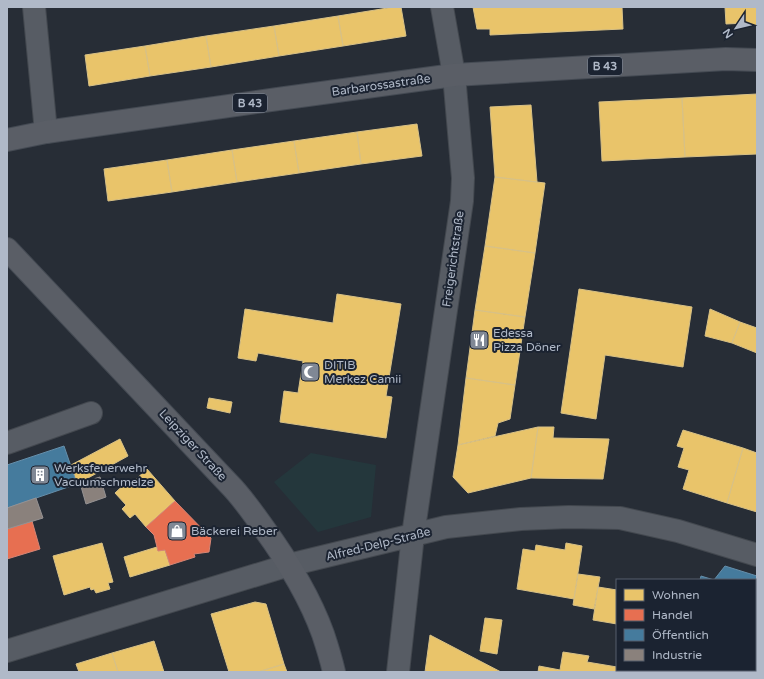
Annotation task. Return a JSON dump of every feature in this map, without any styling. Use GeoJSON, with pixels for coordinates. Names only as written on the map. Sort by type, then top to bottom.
{"type":"FeatureCollection","features":[{"type":"Feature","properties":{"kind":"main road","name":"Barbarossastraße"},"geometry":{"type":"LineString","coordinates":[[7,140],[46,132],[454,75],[726,59],[757,60]]}},
{"type":"Feature","properties":{"kind":"main road","name":"Leipziger Straße"},"geometry":{"type":"LineString","coordinates":[[7,249],[238,494],[275,543],[290,566],[311,606],[323,634],[334,672]]}},
{"type":"Feature","properties":{"kind":"street"},"geometry":{"type":"LineString","coordinates":[[34,7],[46,132]]}},
{"type":"Feature","properties":{"kind":"street","name":"Freigerichtstraße"},"geometry":{"type":"LineString","coordinates":[[413,535],[462,201],[463,178],[454,75],[442,7]]}},
{"type":"Feature","properties":{"kind":"street"},"geometry":{"type":"LineString","coordinates":[[7,443],[91,413]]}},
{"type":"Feature","properties":{"kind":"street","name":"Alfred-Delp-Straße"},"geometry":{"type":"LineString","coordinates":[[7,651],[290,566],[446,527],[521,519],[569,517],[620,518],[678,531],[757,554]]}},
{"type":"Feature","properties":{"kind":"street"},"geometry":{"type":"LineString","coordinates":[[398,672],[413,535]]}},
{"type":"Feature","properties":{"kind":"green space"},"geometry":{"type":"Polygon","coordinates":[[[311,453],[376,465],[371,517],[318,532],[274,482],[311,453]]]}},
{"type":"Feature","properties":{"kind":"building: Wohnen"},"geometry":{"type":"Polygon","coordinates":[[[401,7],[406,36],[343,46],[338,16],[401,7]]]}},
{"type":"Feature","properties":{"kind":"building: Wohnen"},"geometry":{"type":"Polygon","coordinates":[[[473,7],[622,7],[623,29],[490,35],[490,29],[477,29],[473,7]]]}},
{"type":"Feature","properties":{"kind":"building: Wohnen"},"geometry":{"type":"Polygon","coordinates":[[[725,7],[757,7],[757,25],[746,26],[746,23],[726,24],[725,7]]]}},
{"type":"Feature","properties":{"kind":"building: Wohnen"},"geometry":{"type":"Polygon","coordinates":[[[338,16],[343,46],[279,56],[274,26],[338,16]]]}},
{"type":"Feature","properties":{"kind":"building: Wohnen"},"geometry":{"type":"Polygon","coordinates":[[[274,26],[279,56],[211,67],[206,36],[274,26]]]}},
{"type":"Feature","properties":{"kind":"building: Wohnen"},"geometry":{"type":"Polygon","coordinates":[[[206,36],[211,67],[150,76],[145,46],[206,36]]]}},
{"type":"Feature","properties":{"kind":"building: Wohnen"},"geometry":{"type":"Polygon","coordinates":[[[145,46],[150,76],[89,86],[85,55],[145,46]]]}},
{"type":"Feature","properties":{"kind":"building: Wohnen"},"geometry":{"type":"Polygon","coordinates":[[[757,94],[757,154],[685,157],[682,98],[757,94]]]}},
{"type":"Feature","properties":{"kind":"building: Wohnen"},"geometry":{"type":"Polygon","coordinates":[[[682,98],[685,157],[602,161],[599,102],[682,98]]]}},
{"type":"Feature","properties":{"kind":"building: Wohnen"},"geometry":{"type":"Polygon","coordinates":[[[531,105],[537,182],[495,177],[490,107],[531,105]]]}},
{"type":"Feature","properties":{"kind":"building: Wohnen"},"geometry":{"type":"Polygon","coordinates":[[[417,124],[422,156],[361,164],[357,132],[417,124]]]}},
{"type":"Feature","properties":{"kind":"building: Wohnen"},"geometry":{"type":"Polygon","coordinates":[[[357,132],[361,164],[299,173],[294,141],[357,132]]]}},
{"type":"Feature","properties":{"kind":"building: Wohnen"},"geometry":{"type":"Polygon","coordinates":[[[294,141],[299,173],[237,182],[232,150],[294,141]]]}},
{"type":"Feature","properties":{"kind":"building: Wohnen"},"geometry":{"type":"Polygon","coordinates":[[[232,150],[237,182],[172,192],[167,160],[232,150]]]}},
{"type":"Feature","properties":{"kind":"building: Wohnen"},"geometry":{"type":"Polygon","coordinates":[[[167,160],[172,192],[108,201],[104,169],[167,160]]]}},
{"type":"Feature","properties":{"kind":"building: Wohnen"},"geometry":{"type":"Polygon","coordinates":[[[495,177],[545,183],[535,253],[485,246],[495,177]]]}},
{"type":"Feature","properties":{"kind":"building: Wohnen"},"geometry":{"type":"Polygon","coordinates":[[[485,246],[535,253],[525,317],[475,310],[485,246]]]}},
{"type":"Feature","properties":{"kind":"building: Wohnen"},"geometry":{"type":"Polygon","coordinates":[[[579,289],[692,307],[683,367],[605,355],[596,419],[561,413],[579,289]]]}},
{"type":"Feature","properties":{"kind":"building: Wohnen"},"geometry":{"type":"Polygon","coordinates":[[[337,294],[401,304],[386,396],[392,397],[386,438],[280,422],[284,391],[298,393],[303,361],[258,353],[256,361],[238,358],[245,309],[333,323],[337,294]]]}},
{"type":"Feature","properties":{"kind":"building: Wohnen"},"geometry":{"type":"Polygon","coordinates":[[[710,309],[740,322],[732,343],[705,336],[710,309]]]}},
{"type":"Feature","properties":{"kind":"building: Wohnen"},"geometry":{"type":"Polygon","coordinates":[[[475,310],[525,317],[515,385],[466,378],[475,310]]]}},
{"type":"Feature","properties":{"kind":"building: Wohnen"},"geometry":{"type":"Polygon","coordinates":[[[740,322],[757,328],[757,353],[732,343],[740,322]]]}},
{"type":"Feature","properties":{"kind":"building: Wohnen"},"geometry":{"type":"Polygon","coordinates":[[[466,378],[515,385],[510,419],[498,423],[495,436],[458,445],[466,378]]]}},
{"type":"Feature","properties":{"kind":"building: Wohnen"},"geometry":{"type":"Polygon","coordinates":[[[209,398],[232,402],[230,413],[207,408],[209,398]]]}},
{"type":"Feature","properties":{"kind":"building: Wohnen"},"geometry":{"type":"Polygon","coordinates":[[[538,427],[554,427],[553,438],[609,439],[603,479],[531,478],[538,427]]]}},
{"type":"Feature","properties":{"kind":"building: Wohnen"},"geometry":{"type":"Polygon","coordinates":[[[538,427],[531,478],[468,493],[453,477],[458,445],[538,427]]]}},
{"type":"Feature","properties":{"kind":"building: Wohnen"},"geometry":{"type":"Polygon","coordinates":[[[683,430],[743,448],[727,503],[683,489],[689,470],[678,467],[684,448],[677,446],[683,430]]]}},
{"type":"Feature","properties":{"kind":"building: Wohnen"},"geometry":{"type":"Polygon","coordinates":[[[120,439],[128,456],[77,484],[71,465],[120,439]]]}},
{"type":"Feature","properties":{"kind":"building: Wohnen"},"geometry":{"type":"Polygon","coordinates":[[[743,448],[757,453],[757,512],[727,503],[743,448]]]}},
{"type":"Feature","properties":{"kind":"building: Wohnen"},"geometry":{"type":"Polygon","coordinates":[[[147,469],[175,501],[146,527],[135,514],[130,518],[122,509],[126,505],[115,493],[129,480],[132,483],[147,469]]]}},
{"type":"Feature","properties":{"kind":"building: Wohnen"},"geometry":{"type":"Polygon","coordinates":[[[102,543],[113,582],[108,583],[110,589],[96,593],[94,589],[91,590],[90,587],[64,595],[53,556],[102,543]]]}},
{"type":"Feature","properties":{"kind":"building: Wohnen"},"geometry":{"type":"Polygon","coordinates":[[[566,543],[582,546],[574,599],[517,589],[523,549],[535,551],[536,545],[565,550],[566,543]]]}},
{"type":"Feature","properties":{"kind":"building: Wohnen"},"geometry":{"type":"Polygon","coordinates":[[[157,547],[158,551],[165,550],[170,565],[130,577],[124,557],[157,547]]]}},
{"type":"Feature","properties":{"kind":"building: Wohnen"},"geometry":{"type":"Polygon","coordinates":[[[578,574],[600,577],[594,609],[573,605],[578,574]]]}},
{"type":"Feature","properties":{"kind":"building: Wohnen"},"geometry":{"type":"Polygon","coordinates":[[[598,587],[616,590],[616,624],[593,620],[598,587]]]}},
{"type":"Feature","properties":{"kind":"building: Wohnen"},"geometry":{"type":"Polygon","coordinates":[[[255,602],[266,604],[284,664],[258,672],[229,672],[211,614],[255,602]]]}},
{"type":"Feature","properties":{"kind":"building: Wohnen"},"geometry":{"type":"Polygon","coordinates":[[[485,618],[502,620],[497,654],[480,651],[485,618]]]}},
{"type":"Feature","properties":{"kind":"building: Wohnen"},"geometry":{"type":"Polygon","coordinates":[[[430,635],[476,659],[501,672],[425,672],[430,635]]]}},
{"type":"Feature","properties":{"kind":"building: Wohnen"},"geometry":{"type":"Polygon","coordinates":[[[154,641],[164,672],[118,672],[112,653],[154,641]]]}},
{"type":"Feature","properties":{"kind":"building: Wohnen"},"geometry":{"type":"Polygon","coordinates":[[[563,652],[589,656],[587,662],[616,667],[616,671],[652,672],[538,672],[539,666],[560,670],[563,652]]]}},
{"type":"Feature","properties":{"kind":"building: Wohnen"},"geometry":{"type":"Polygon","coordinates":[[[112,653],[118,672],[79,672],[76,664],[112,653]]]}},
{"type":"Feature","properties":{"kind":"building: Wohnen"},"geometry":{"type":"Polygon","coordinates":[[[284,664],[287,672],[258,672],[284,664]]]}},
{"type":"Feature","properties":{"kind":"building: Handel","name":"Bäckerei Reber"},"geometry":{"type":"Polygon","coordinates":[[[175,501],[211,538],[209,552],[194,554],[195,557],[170,565],[165,550],[158,551],[154,535],[146,527],[175,501]]]}},
{"type":"Feature","properties":{"kind":"building: Handel"},"geometry":{"type":"Polygon","coordinates":[[[32,521],[40,549],[7,559],[7,529],[32,521]]]}},
{"type":"Feature","properties":{"kind":"building: Öffentlich","name":"Werksfeuerwehr Vacuumschmelze"},"geometry":{"type":"Polygon","coordinates":[[[64,446],[77,484],[7,508],[7,465],[64,446]]]}},
{"type":"Feature","properties":{"kind":"building: Öffentlich"},"geometry":{"type":"Polygon","coordinates":[[[725,566],[757,576],[757,657],[756,579],[715,579],[725,566]]]}},
{"type":"Feature","properties":{"kind":"building: Öffentlich"},"geometry":{"type":"Polygon","coordinates":[[[701,576],[711,579],[700,579],[701,576]]]}},
{"type":"Feature","properties":{"kind":"building: Industrie"},"geometry":{"type":"Polygon","coordinates":[[[100,477],[106,497],[86,504],[80,483],[100,477]]]}},
{"type":"Feature","properties":{"kind":"building: Industrie"},"geometry":{"type":"Polygon","coordinates":[[[36,498],[43,518],[7,529],[7,508],[36,498]]]}},
{"type":"Feature","properties":{"kind":"place","name":"Edessa Pizza Döner"},"geometry":{"type":"Point","coordinates":[479,340]}},
{"type":"Feature","properties":{"kind":"place","name":"DITIB Merkez Camii"},"geometry":{"type":"Point","coordinates":[310,372]}},
{"type":"Feature","properties":{"kind":"place","name":"Werksfeuerwehr Vacuumschmelze"},"geometry":{"type":"Point","coordinates":[40,475]}},
{"type":"Feature","properties":{"kind":"place","name":"Bäckerei Reber"},"geometry":{"type":"Point","coordinates":[177,531]}}]}
